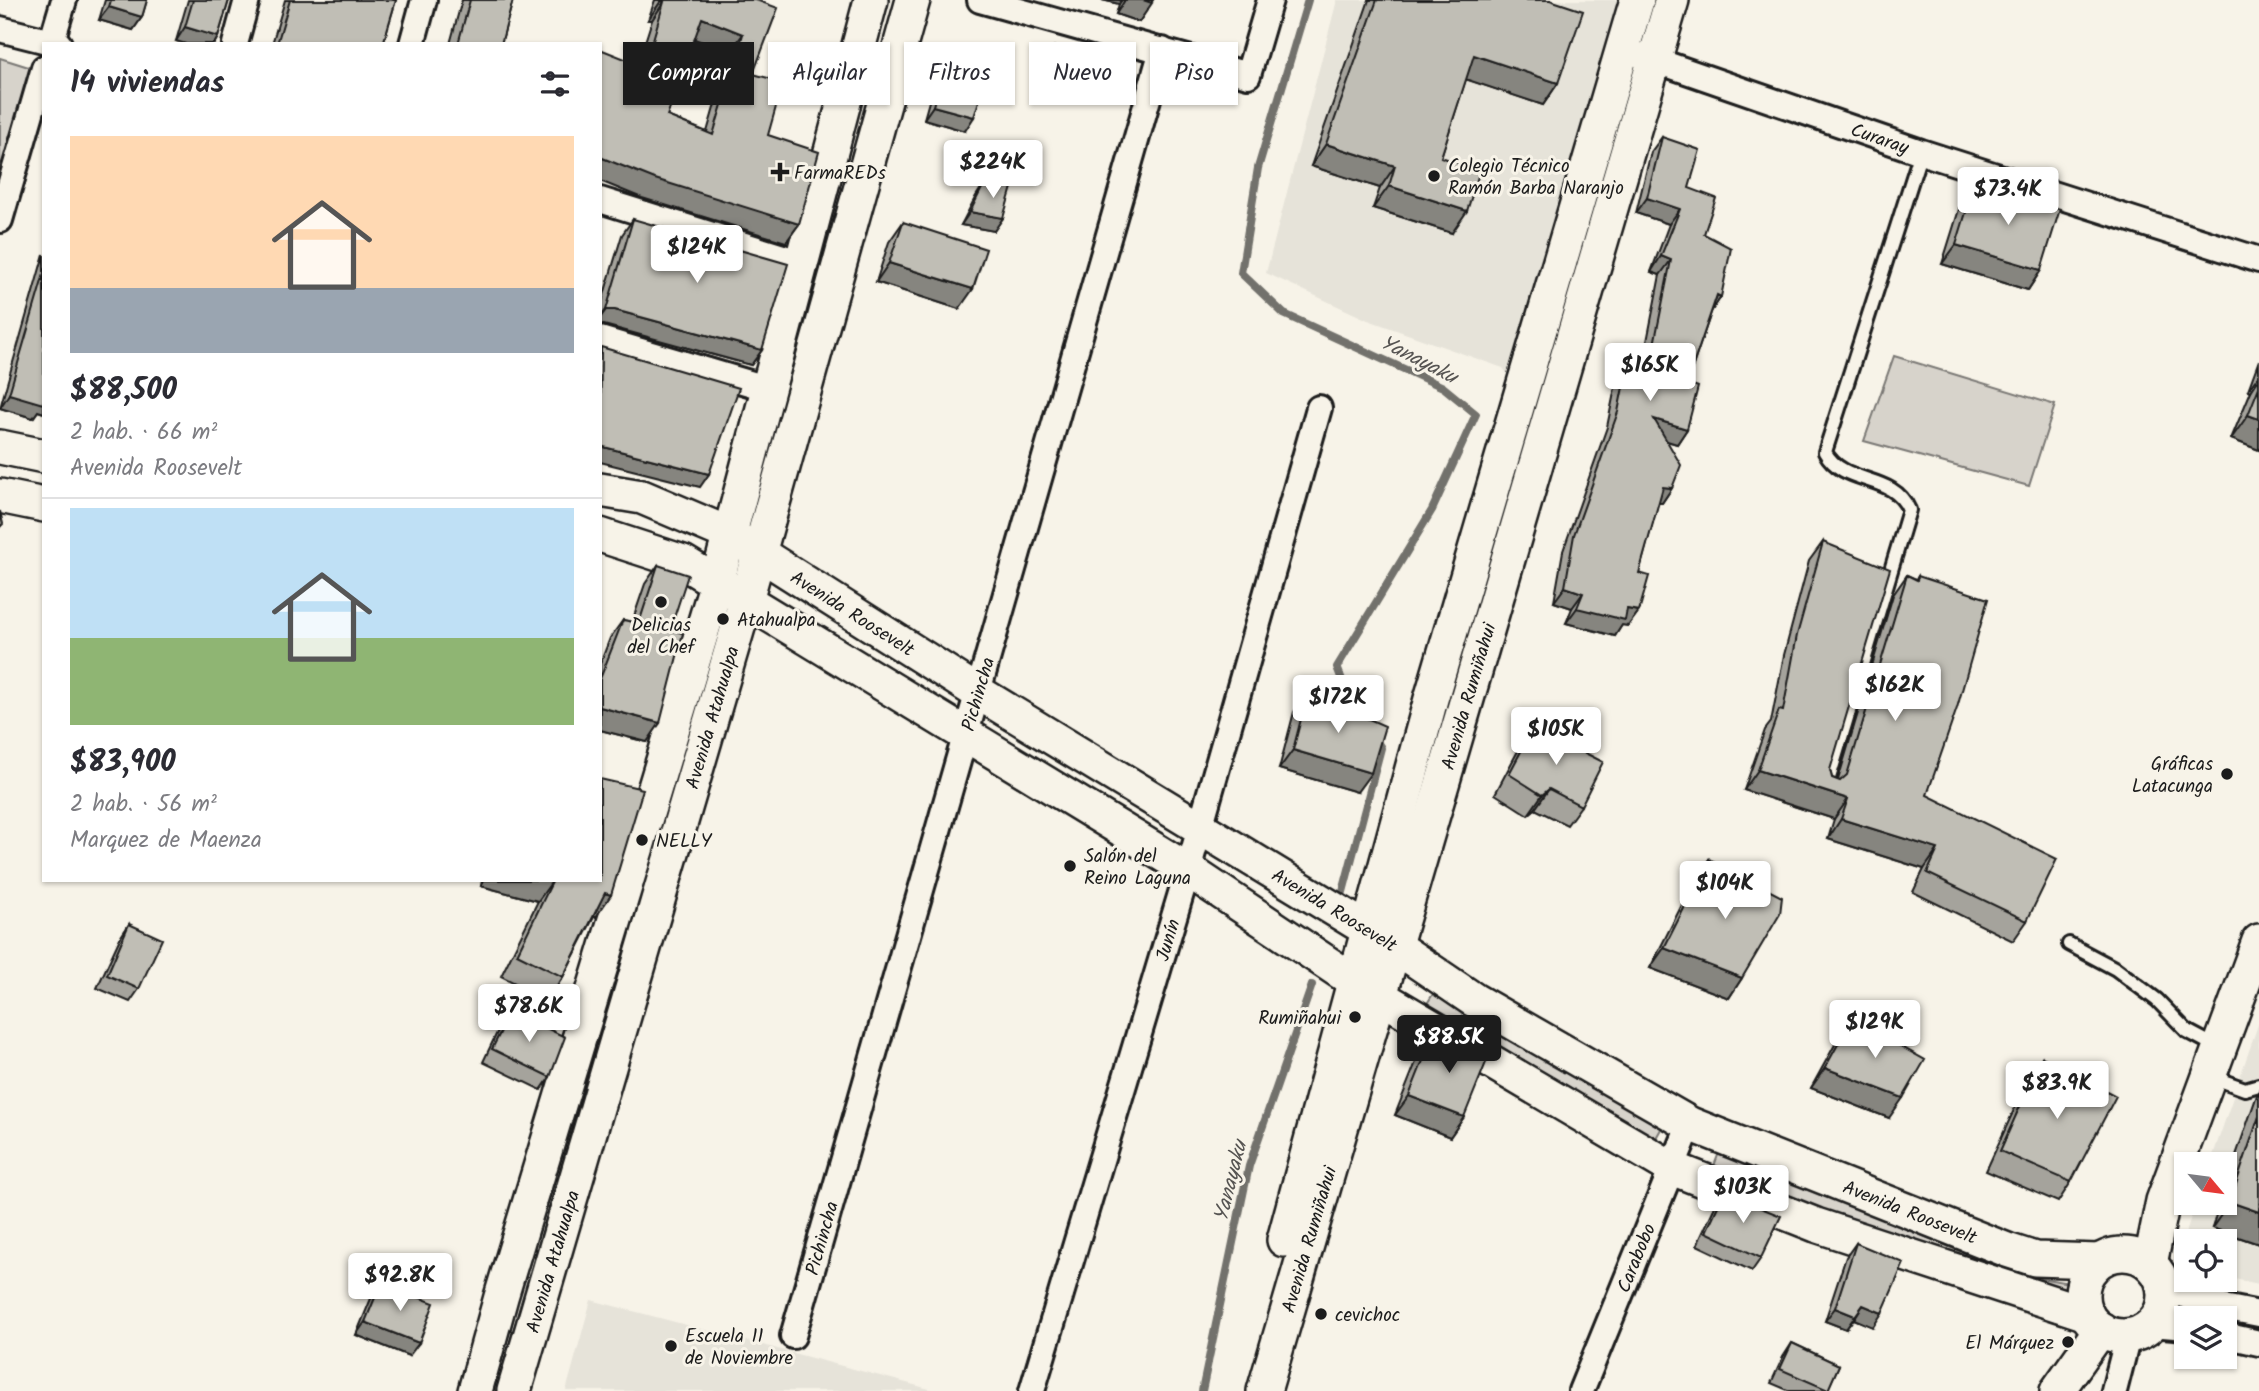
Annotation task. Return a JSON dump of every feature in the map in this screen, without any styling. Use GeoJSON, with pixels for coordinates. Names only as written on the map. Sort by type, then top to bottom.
{"type":"FeatureCollection","features":[{"type":"Feature","properties":{"kind":"street"},"geometry":{"type":"LineString","coordinates":[[54,42],[64,0]]}},
{"type":"Feature","properties":{"kind":"street"},"geometry":{"type":"LineString","coordinates":[[236,42],[247,0]]}},
{"type":"Feature","properties":{"kind":"street"},"geometry":{"type":"LineString","coordinates":[[413,42],[424,0]]}},
{"type":"Feature","properties":{"kind":"street","name":"Avenida Atahualpa"},"geometry":{"type":"LineString","coordinates":[[475,1391],[716,582],[799,262],[871,0]]}},
{"type":"Feature","properties":{"kind":"street","name":"Avenida Atahualpa"},"geometry":{"type":"LineString","coordinates":[[514,1391],[746,600],[913,0]]}},
{"type":"Feature","properties":{"kind":"street"},"geometry":{"type":"LineString","coordinates":[[979,0],[1150,47]]}},
{"type":"Feature","properties":{"kind":"street"},"geometry":{"type":"LineString","coordinates":[[1238,72],[1248,75],[1270,0]]}},
{"type":"Feature","properties":{"kind":"street","name":"Avenida Rumiñahui"},"geometry":{"type":"LineString","coordinates":[[1264,1391],[1302,1219],[1380,937],[1431,699],[1637,0]]}},
{"type":"Feature","properties":{"kind":"street","name":"Avenida Rumiñahui"},"geometry":{"type":"LineString","coordinates":[[1380,937],[1463,708],[1672,0]]}},
{"type":"Feature","properties":{"kind":"street"},"geometry":{"type":"LineString","coordinates":[[0,29],[50,42]]}},
{"type":"Feature","properties":{"kind":"street","name":"Curaray"},"geometry":{"type":"LineString","coordinates":[[1623,49],[1921,152],[2259,260]]}},
{"type":"Feature","properties":{"kind":"street"},"geometry":{"type":"LineString","coordinates":[[0,220],[42,75]]}},
{"type":"Feature","properties":{"kind":"street","name":"Pichincha"},"geometry":{"type":"LineString","coordinates":[[793,1336],[1150,92]]}},
{"type":"Feature","properties":{"kind":"street"},"geometry":{"type":"LineString","coordinates":[[602,201],[799,262]]}},
{"type":"Feature","properties":{"kind":"street"},"geometry":{"type":"LineString","coordinates":[[1556,278],[1587,289]]}},
{"type":"Feature","properties":{"kind":"street"},"geometry":{"type":"LineString","coordinates":[[602,341],[766,387]]}},
{"type":"Feature","properties":{"kind":"street","name":"Junín"},"geometry":{"type":"LineString","coordinates":[[1032,1391],[1188,870],[1319,408]]}},
{"type":"Feature","properties":{"kind":"street"},"geometry":{"type":"LineString","coordinates":[[0,447],[42,456]]}},
{"type":"Feature","properties":{"kind":"street"},"geometry":{"type":"LineString","coordinates":[[1498,473],[1530,481]]}},
{"type":"Feature","properties":{"kind":"street","name":"Avenida Roosevelt"},"geometry":{"type":"LineString","coordinates":[[602,490],[642,497],[729,534],[979,693],[1380,937],[1485,1007],[1690,1124],[2007,1250],[2035,1259],[2136,1266],[2208,1304],[2259,1314]]}},
{"type":"Feature","properties":{"kind":"street"},"geometry":{"type":"LineString","coordinates":[[0,496],[42,505]]}},
{"type":"Feature","properties":{"kind":"street","name":"Avenida Roosevelt"},"geometry":{"type":"LineString","coordinates":[[602,536],[683,562],[1188,870],[1367,988],[1672,1168],[1816,1225],[2117,1326],[2174,1326]]}},
{"type":"Feature","properties":{"kind":"street"},"geometry":{"type":"LineString","coordinates":[[1431,699],[1463,708]]}},
{"type":"Feature","properties":{"kind":"street"},"geometry":{"type":"LineString","coordinates":[[1284,935],[1304,892]]}},
{"type":"Feature","properties":{"kind":"street"},"geometry":{"type":"LineString","coordinates":[[2136,1266],[2163,1201],[2259,941]]}},
{"type":"Feature","properties":{"kind":"street","name":"Carabobo"},"geometry":{"type":"LineString","coordinates":[[1581,1391],[1690,1124]]}},
{"type":"Feature","properties":{"kind":"street","name":"Avenida Rumiñahui"},"geometry":{"type":"LineString","coordinates":[[1242,1391],[1302,1219]]}},
{"type":"Feature","properties":{"kind":"street"},"geometry":{"type":"LineString","coordinates":[[2057,1391],[2117,1326],[2164,1300],[2136,1266]]}},
{"type":"Feature","properties":{"kind":"street"},"geometry":{"type":"LineString","coordinates":[[2117,1326],[2082,1300],[2083,1285],[2089,1272],[2136,1266]]}},
{"type":"Feature","properties":{"kind":"street"},"geometry":{"type":"LineString","coordinates":[[2114,1391],[2117,1326]]}},
{"type":"Feature","properties":{"kind":"street"},"geometry":{"type":"LineString","coordinates":[[2237,1338],[2259,1343]]}},
{"type":"Feature","properties":{"kind":"lane"},"geometry":{"type":"LineString","coordinates":[[1825,792],[1909,510],[1896,489],[1840,470],[1825,452],[1921,152]]}},
{"type":"Feature","properties":{"kind":"lane"},"geometry":{"type":"LineString","coordinates":[[2069,944],[2116,969],[2157,1000],[2214,1062],[2245,1089],[2259,1085]]}},
{"type":"Feature","properties":{"kind":"shaded area","name":"Colegio Técnico Ramón Barba Naranjo"},"geometry":{"type":"Polygon","coordinates":[[[1337,0],[1628,0],[1515,384],[1503,368],[1368,320],[1266,273],[1337,0]]]}},
{"type":"Feature","properties":{"kind":"shaded area"},"geometry":{"type":"Polygon","coordinates":[[[0,58],[35,69],[0,185],[0,58]]]}},
{"type":"Feature","properties":{"kind":"shaded area"},"geometry":{"type":"Polygon","coordinates":[[[1894,356],[2055,405],[2029,486],[1864,441],[1894,356]]]}},
{"type":"Feature","properties":{"kind":"shaded area"},"geometry":{"type":"Polygon","coordinates":[[[1433,994],[1665,1122],[1652,1145],[1423,1010],[1433,994]]]}},
{"type":"Feature","properties":{"kind":"shaded area"},"geometry":{"type":"Polygon","coordinates":[[[2259,1022],[2259,1284],[2237,1280],[2237,1229],[2187,1229],[2192,1215],[2237,1215],[2237,1152],[2214,1152],[2259,1022]]]}},
{"type":"Feature","properties":{"kind":"shaded area"},"geometry":{"type":"Polygon","coordinates":[[[1720,1150],[2011,1273],[2075,1284],[2067,1304],[1923,1252],[1714,1166],[1720,1150]]]}},
{"type":"Feature","properties":{"kind":"shaded area","name":"Escuela 11 de Noviembre"},"geometry":{"type":"Polygon","coordinates":[[[591,1300],[937,1391],[566,1391],[591,1300]]]}},
{"type":"Feature","properties":{"kind":"building"},"geometry":{"type":"Polygon","coordinates":[[[111,0],[147,0],[142,17],[109,7],[111,0]]]}},
{"type":"Feature","properties":{"kind":"building"},"geometry":{"type":"Polygon","coordinates":[[[193,0],[229,0],[218,37],[185,27],[193,0]]]}},
{"type":"Feature","properties":{"kind":"building"},"geometry":{"type":"Polygon","coordinates":[[[290,0],[396,0],[384,42],[278,42],[290,0]]]}},
{"type":"Feature","properties":{"kind":"building"},"geometry":{"type":"Polygon","coordinates":[[[470,0],[513,0],[502,42],[459,42],[470,0]]]}},
{"type":"Feature","properties":{"kind":"building"},"geometry":{"type":"Polygon","coordinates":[[[661,0],[756,0],[778,8],[754,71],[754,42],[741,42],[743,34],[702,18],[693,42],[652,42],[664,2],[661,0]]]}},
{"type":"Feature","properties":{"kind":"building"},"geometry":{"type":"Polygon","coordinates":[[[1377,0],[1550,0],[1583,11],[1558,83],[1474,55],[1441,157],[1480,170],[1467,211],[1389,186],[1395,166],[1326,144],[1377,0]]]}},
{"type":"Feature","properties":{"kind":"building"},"geometry":{"type":"Polygon","coordinates":[[[602,50],[623,58],[623,105],[671,105],[667,116],[713,135],[722,105],[754,105],[754,74],[768,78],[768,105],[776,105],[768,135],[819,152],[799,224],[655,179],[602,158],[602,50]]]}},
{"type":"Feature","properties":{"kind":"building"},"geometry":{"type":"Polygon","coordinates":[[[933,105],[978,105],[974,117],[933,105]]]}},
{"type":"Feature","properties":{"kind":"building"},"geometry":{"type":"Polygon","coordinates":[[[1662,137],[1700,150],[1689,188],[1716,198],[1704,234],[1731,248],[1721,297],[1717,295],[1687,383],[1698,387],[1687,429],[1654,419],[1681,465],[1672,488],[1663,487],[1639,573],[1649,576],[1639,611],[1627,609],[1625,620],[1577,608],[1583,593],[1565,587],[1574,535],[1618,412],[1628,362],[1649,370],[1671,260],[1661,256],[1680,209],[1647,198],[1662,137]]]}},
{"type":"Feature","properties":{"kind":"building"},"geometry":{"type":"Polygon","coordinates":[[[985,182],[1013,184],[1003,218],[970,212],[985,182]]]}},
{"type":"Feature","properties":{"kind":"building"},"geometry":{"type":"Polygon","coordinates":[[[1975,183],[2060,209],[2041,270],[1956,245],[1975,183]]]}},
{"type":"Feature","properties":{"kind":"building"},"geometry":{"type":"Polygon","coordinates":[[[633,219],[788,264],[762,350],[615,310],[606,310],[633,219]]]}},
{"type":"Feature","properties":{"kind":"building"},"geometry":{"type":"Polygon","coordinates":[[[903,222],[986,249],[973,289],[889,263],[903,222]]]}},
{"type":"Feature","properties":{"kind":"building"},"geometry":{"type":"Polygon","coordinates":[[[42,281],[42,404],[9,394],[42,281]]]}},
{"type":"Feature","properties":{"kind":"building"},"geometry":{"type":"Polygon","coordinates":[[[602,347],[739,388],[709,474],[602,447],[602,347]]]}},
{"type":"Feature","properties":{"kind":"building"},"geometry":{"type":"Polygon","coordinates":[[[2259,387],[2259,419],[2248,415],[2259,387]]]}},
{"type":"Feature","properties":{"kind":"building"},"geometry":{"type":"Polygon","coordinates":[[[1823,542],[1890,569],[1830,770],[1832,778],[1840,781],[1847,775],[1907,575],[1917,580],[1918,576],[1988,599],[1957,708],[1927,795],[2057,859],[2027,921],[1927,873],[1938,849],[1841,819],[1848,799],[1758,770],[1779,710],[1783,711],[1797,635],[1823,542]]]}},
{"type":"Feature","properties":{"kind":"building"},"geometry":{"type":"Polygon","coordinates":[[[658,565],[688,575],[670,630],[683,633],[660,723],[602,708],[602,674],[623,620],[639,623],[658,565]]]}},
{"type":"Feature","properties":{"kind":"building"},"geometry":{"type":"Polygon","coordinates":[[[1308,692],[1385,726],[1371,773],[1293,750],[1308,692]]]}},
{"type":"Feature","properties":{"kind":"building"},"geometry":{"type":"Polygon","coordinates":[[[1534,727],[1603,762],[1581,806],[1549,789],[1542,795],[1509,774],[1534,727]]]}},
{"type":"Feature","properties":{"kind":"building"},"geometry":{"type":"Polygon","coordinates":[[[602,779],[643,789],[611,895],[605,893],[563,977],[517,954],[552,882],[602,882],[602,779]]]}},
{"type":"Feature","properties":{"kind":"building"},"geometry":{"type":"Polygon","coordinates":[[[1709,859],[1782,897],[1780,914],[1742,978],[1664,948],[1709,859]]]}},
{"type":"Feature","properties":{"kind":"building"},"geometry":{"type":"Polygon","coordinates":[[[129,924],[162,939],[139,989],[107,975],[129,924]]]}},
{"type":"Feature","properties":{"kind":"building"},"geometry":{"type":"Polygon","coordinates":[[[511,1011],[565,1037],[550,1077],[492,1049],[511,1011]]]}},
{"type":"Feature","properties":{"kind":"building"},"geometry":{"type":"Polygon","coordinates":[[[1852,1019],[1925,1060],[1903,1098],[1825,1068],[1852,1019]]]}},
{"type":"Feature","properties":{"kind":"building"},"geometry":{"type":"Polygon","coordinates":[[[1434,1033],[1489,1055],[1464,1117],[1409,1096],[1434,1033]]]}},
{"type":"Feature","properties":{"kind":"building"},"geometry":{"type":"Polygon","coordinates":[[[2042,1057],[2116,1096],[2071,1182],[2000,1151],[2042,1057]]]}},
{"type":"Feature","properties":{"kind":"building"},"geometry":{"type":"Polygon","coordinates":[[[2259,1116],[2259,1212],[2237,1204],[2237,1181],[2259,1116]]]}},
{"type":"Feature","properties":{"kind":"building"},"geometry":{"type":"Polygon","coordinates":[[[1724,1193],[1781,1216],[1761,1258],[1706,1232],[1724,1193]]]}},
{"type":"Feature","properties":{"kind":"building"},"geometry":{"type":"Polygon","coordinates":[[[1856,1243],[1904,1263],[1882,1313],[1863,1305],[1855,1316],[1835,1308],[1856,1243]]]}},
{"type":"Feature","properties":{"kind":"building"},"geometry":{"type":"Polygon","coordinates":[[[381,1283],[434,1303],[419,1343],[365,1322],[381,1283]]]}},
{"type":"Feature","properties":{"kind":"building"},"geometry":{"type":"Polygon","coordinates":[[[1792,1343],[1839,1365],[1828,1390],[1780,1369],[1792,1343]]]}},
{"type":"Feature","properties":{"kind":"waterway","name":"Yanayaku"},"geometry":{"type":"LineString","coordinates":[[1308,0],[1258,168],[1241,273],[1284,314],[1443,387],[1476,414],[1432,510],[1337,667],[1349,698],[1365,724]]}},
{"type":"Feature","properties":{"kind":"waterway","name":"Yanayaku"},"geometry":{"type":"LineString","coordinates":[[1343,892],[1381,748],[1374,737]]}},
{"type":"Feature","properties":{"kind":"waterway","name":"Yanayaku"},"geometry":{"type":"LineString","coordinates":[[1202,1391],[1249,1166],[1312,985]]}},
{"type":"Feature","properties":{"kind":"place","name":"FarmaREDs"},"geometry":{"type":"Point","coordinates":[780,172]}},
{"type":"Feature","properties":{"kind":"place","name":"Colegio Técnico Ramón Barba Naranjo"},"geometry":{"type":"Point","coordinates":[1434,176]}},
{"type":"Feature","properties":{"kind":"place","name":"Delicias del Chef"},"geometry":{"type":"Point","coordinates":[661,602]}},
{"type":"Feature","properties":{"kind":"place","name":"Atahualpa"},"geometry":{"type":"Point","coordinates":[723,619]}},
{"type":"Feature","properties":{"kind":"place","name":"Gráficas Latacunga"},"geometry":{"type":"Point","coordinates":[2227,774]}},
{"type":"Feature","properties":{"kind":"place","name":"NELLY"},"geometry":{"type":"Point","coordinates":[642,840]}},
{"type":"Feature","properties":{"kind":"place","name":"Salón del Reino Laguna"},"geometry":{"type":"Point","coordinates":[1070,866]}},
{"type":"Feature","properties":{"kind":"place","name":"Rumiñahui"},"geometry":{"type":"Point","coordinates":[1355,1017]}},
{"type":"Feature","properties":{"kind":"place","name":"cevichoc"},"geometry":{"type":"Point","coordinates":[1321,1314]}},
{"type":"Feature","properties":{"kind":"place","name":"El Márquez"},"geometry":{"type":"Point","coordinates":[2068,1342]}},
{"type":"Feature","properties":{"kind":"place","name":"Escuela 11 de Noviembre"},"geometry":{"type":"Point","coordinates":[671,1346]}}]}
